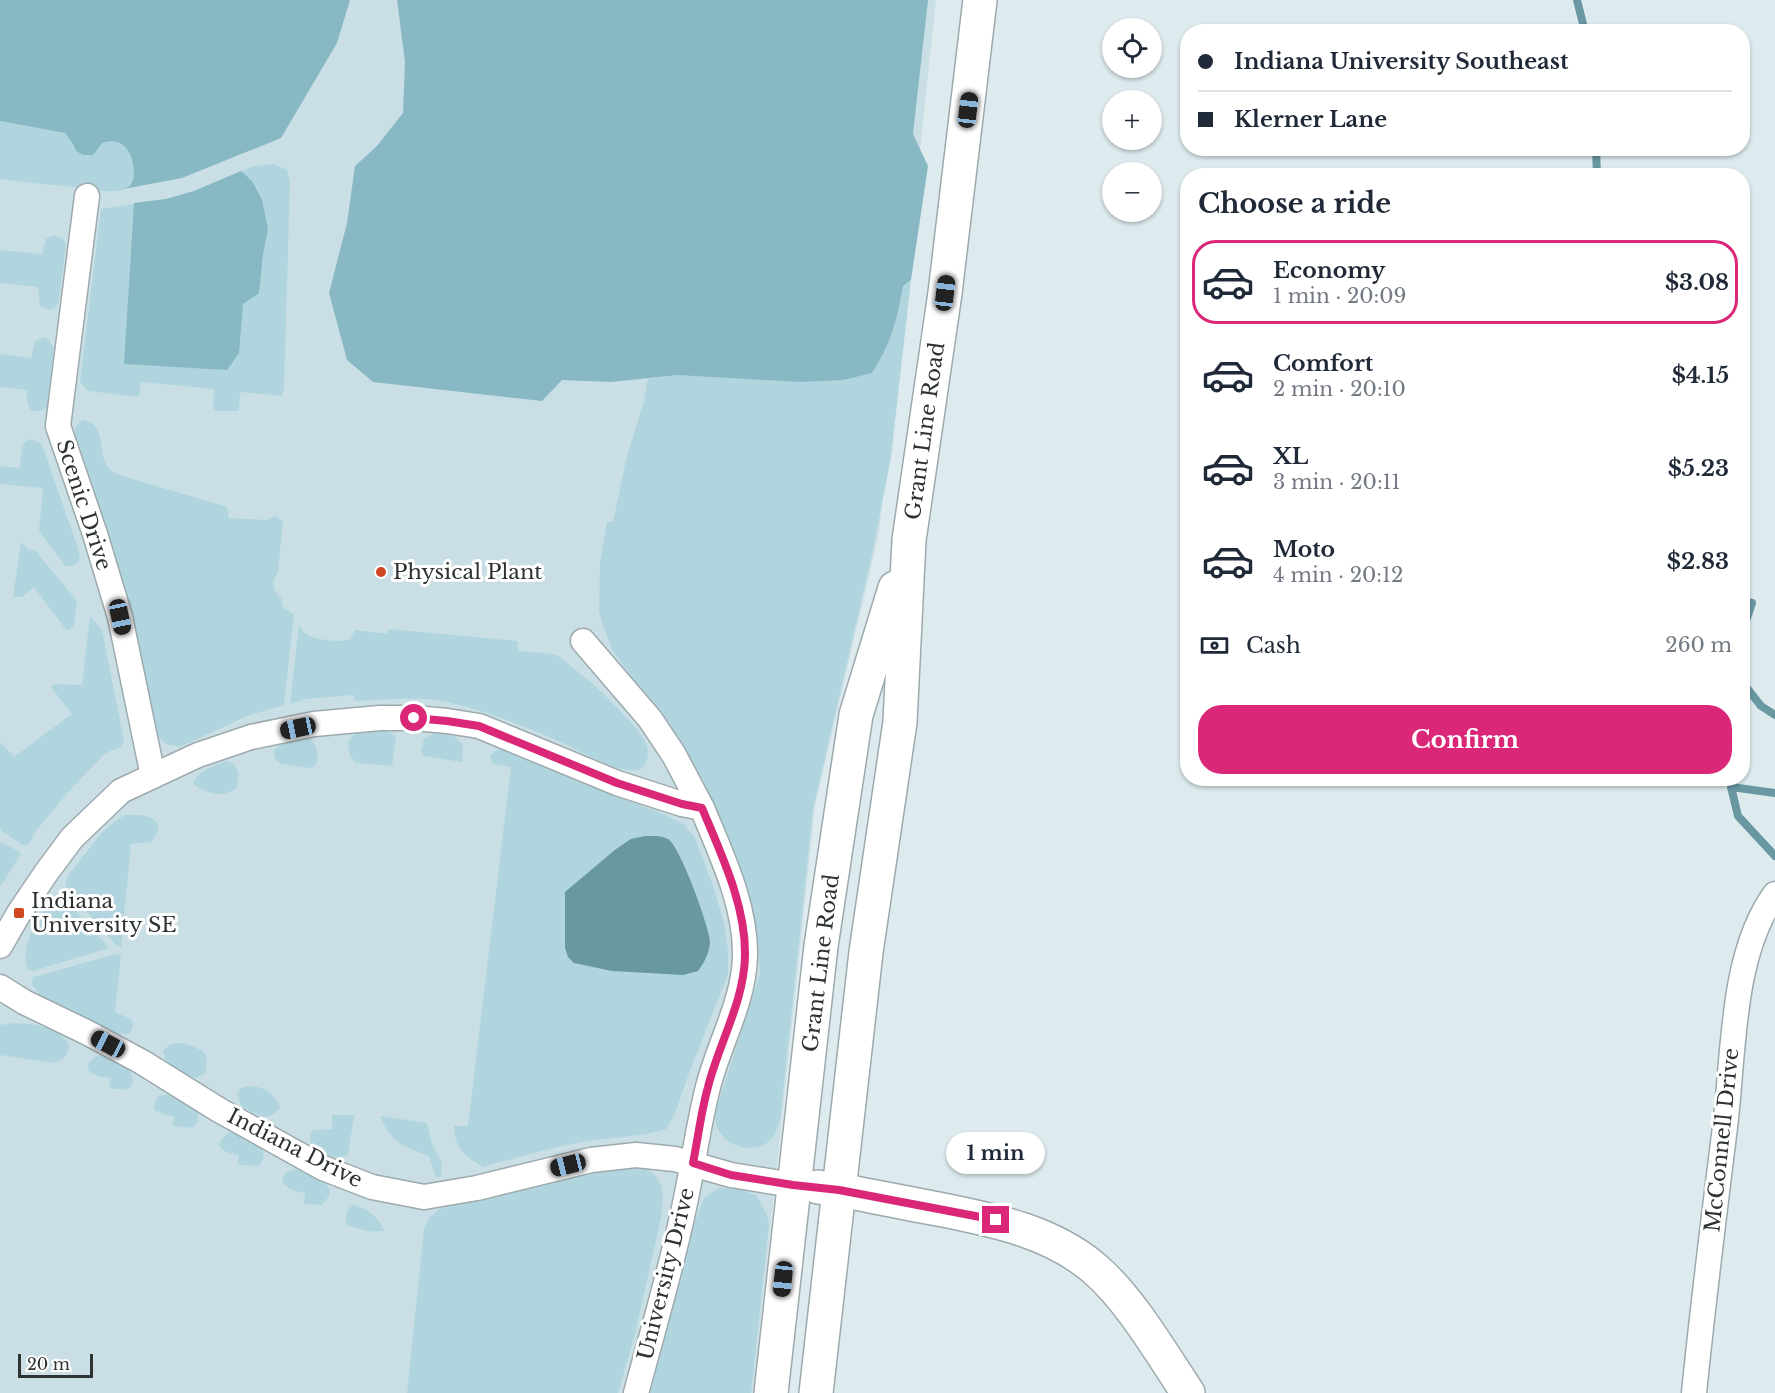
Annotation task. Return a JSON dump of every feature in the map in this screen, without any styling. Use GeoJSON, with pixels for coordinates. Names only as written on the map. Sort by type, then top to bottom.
{"type":"FeatureCollection","features":[{"type":"Feature","properties":{"kind":"main road","name":"Grant Line Road"},"geometry":{"type":"LineString","coordinates":[[816,1393],[866,952],[900,722],[909,540],[945,293],[980,0]]}},
{"type":"Feature","properties":{"kind":"main road","name":"Grant Line Road"},"geometry":{"type":"LineString","coordinates":[[771,1393],[821,946],[856,715],[909,540]]}},
{"type":"Feature","properties":{"kind":"main road"},"geometry":{"type":"LineString","coordinates":[[793,1185],[839,1190],[996,1220],[1070,1250],[1096,1270],[1121,1296],[1188,1393]]}},
{"type":"Feature","properties":{"kind":"street","name":"Scenic Drive"},"geometry":{"type":"LineString","coordinates":[[87,196],[58,426],[95,534],[120,617],[153,776]]}},
{"type":"Feature","properties":{"kind":"street","name":"University Drive"},"geometry":{"type":"LineString","coordinates":[[583,641],[650,719],[674,755],[702,808],[735,895],[745,955],[742,983],[708,1086],[682,1217],[636,1393]]}},
{"type":"Feature","properties":{"kind":"street"},"geometry":{"type":"LineString","coordinates":[[0,946],[40,881],[72,838],[121,791],[198,755],[243,739],[314,724],[380,718],[447,721],[479,726],[617,783],[682,804],[702,808]]}},
{"type":"Feature","properties":{"kind":"street","name":"McConnell Drive"},"geometry":{"type":"LineString","coordinates":[[1694,1393],[1743,968],[1759,919],[1775,894]]}},
{"type":"Feature","properties":{"kind":"street","name":"Indiana Drive"},"geometry":{"type":"LineString","coordinates":[[0,987],[24,1002],[142,1062],[219,1110],[323,1168],[372,1187],[424,1197],[477,1188],[591,1160],[636,1155],[675,1159],[731,1175],[793,1185]]}},
{"type":"Feature","properties":{"kind":"shaded area"},"geometry":{"type":"Polygon","coordinates":[[[0,0],[936,0],[879,533],[815,806],[753,1393],[0,1393],[0,0]]]}},
{"type":"Feature","properties":{"kind":"shaded area"},"geometry":{"type":"Polygon","coordinates":[[[0,0],[350,0],[337,43],[281,138],[182,178],[118,190],[129,186],[134,177],[132,158],[123,145],[108,141],[102,143],[93,155],[83,155],[76,151],[65,133],[0,121],[0,0]]]}},
{"type":"Feature","properties":{"kind":"shaded area"},"geometry":{"type":"Polygon","coordinates":[[[397,0],[928,0],[913,134],[928,166],[911,280],[903,286],[892,331],[884,352],[872,373],[843,380],[801,382],[678,375],[611,382],[562,380],[542,401],[373,382],[347,360],[329,293],[347,223],[355,166],[377,146],[403,113],[405,62],[397,0]]]}},
{"type":"Feature","properties":{"kind":"shaded area"},"geometry":{"type":"Polygon","coordinates":[[[0,121],[65,133],[76,151],[93,155],[102,142],[113,141],[122,145],[129,151],[133,160],[134,177],[131,185],[125,189],[106,191],[0,179],[0,121]]]}},
{"type":"Feature","properties":{"kind":"shaded area"},"geometry":{"type":"Polygon","coordinates":[[[274,164],[287,170],[290,181],[282,396],[240,392],[239,411],[213,411],[214,389],[141,382],[139,397],[88,391],[80,382],[101,209],[166,199],[194,191],[254,166],[274,164]]]}},
{"type":"Feature","properties":{"kind":"shaded area"},"geometry":{"type":"Polygon","coordinates":[[[241,171],[252,181],[262,200],[268,229],[259,293],[243,304],[239,353],[227,370],[124,364],[134,203],[166,199],[194,191],[241,171]]]}},
{"type":"Feature","properties":{"kind":"shaded area"},"geometry":{"type":"Polygon","coordinates":[[[54,235],[62,238],[66,244],[59,301],[56,307],[50,310],[40,306],[38,287],[0,283],[0,250],[42,254],[46,239],[54,235]]]}},
{"type":"Feature","properties":{"kind":"shaded area"},"geometry":{"type":"Polygon","coordinates":[[[911,280],[891,457],[873,550],[813,809],[780,1121],[767,1143],[746,1148],[732,1143],[721,1134],[715,1112],[760,974],[758,943],[743,878],[703,780],[657,707],[612,650],[602,623],[599,611],[600,563],[607,522],[613,522],[627,456],[644,401],[648,379],[678,375],[872,373],[884,352],[892,331],[903,286],[911,280]]]}},
{"type":"Feature","properties":{"kind":"shaded area"},"geometry":{"type":"Polygon","coordinates":[[[45,337],[54,348],[48,405],[40,411],[35,411],[29,408],[27,390],[0,387],[0,354],[31,358],[35,341],[45,337]]]}},
{"type":"Feature","properties":{"kind":"shaded area"},"geometry":{"type":"Polygon","coordinates":[[[84,420],[96,426],[104,460],[111,470],[119,475],[227,507],[229,518],[266,520],[275,516],[283,521],[278,571],[273,582],[284,609],[294,614],[284,705],[247,716],[180,747],[166,744],[158,736],[151,725],[76,444],[76,427],[84,420]]]}},
{"type":"Feature","properties":{"kind":"shaded area"},"geometry":{"type":"Polygon","coordinates":[[[32,439],[41,444],[44,450],[76,543],[80,558],[72,565],[65,566],[39,531],[43,488],[0,484],[0,466],[20,468],[23,446],[32,439]]]}},
{"type":"Feature","properties":{"kind":"shaded area"},"geometry":{"type":"Polygon","coordinates":[[[21,542],[30,551],[34,549],[77,601],[74,626],[67,631],[34,587],[22,597],[13,597],[21,542]]]}},
{"type":"Feature","properties":{"kind":"shaded area"},"geometry":{"type":"Polygon","coordinates":[[[90,616],[102,630],[124,741],[120,748],[102,757],[69,791],[26,846],[3,832],[0,827],[0,742],[14,757],[72,714],[51,687],[56,684],[82,685],[90,616]]]}},
{"type":"Feature","properties":{"kind":"shaded area"},"geometry":{"type":"Polygon","coordinates":[[[299,625],[308,635],[319,639],[341,641],[350,639],[355,630],[388,634],[388,629],[518,641],[517,651],[558,656],[597,687],[637,729],[646,743],[647,759],[643,767],[637,770],[616,767],[512,722],[441,701],[408,699],[354,701],[354,695],[306,699],[290,704],[299,625]]]}},
{"type":"Feature","properties":{"kind":"shaded area"},"geometry":{"type":"Polygon","coordinates":[[[388,731],[396,737],[392,766],[356,763],[350,756],[348,742],[356,733],[388,731]]]}},
{"type":"Feature","properties":{"kind":"shaded area"},"geometry":{"type":"Polygon","coordinates":[[[441,733],[454,736],[463,745],[462,762],[424,756],[421,751],[424,739],[441,733]]]}},
{"type":"Feature","properties":{"kind":"shaded area"},"geometry":{"type":"Polygon","coordinates":[[[310,739],[317,752],[315,766],[310,768],[281,764],[276,760],[274,750],[278,747],[290,742],[310,739]]]}},
{"type":"Feature","properties":{"kind":"shaded area"},"geometry":{"type":"Polygon","coordinates":[[[503,749],[684,824],[695,838],[724,923],[728,950],[728,974],[675,1114],[666,1129],[575,1143],[483,1167],[462,1151],[456,1141],[454,1126],[468,1126],[511,767],[492,764],[490,756],[496,750],[503,749]]]}},
{"type":"Feature","properties":{"kind":"shaded area"},"geometry":{"type":"Polygon","coordinates":[[[227,761],[233,763],[239,773],[236,789],[214,794],[193,784],[201,773],[227,761]]]}},
{"type":"Feature","properties":{"kind":"shaded area"},"geometry":{"type":"Polygon","coordinates":[[[124,815],[139,815],[152,819],[157,822],[158,827],[157,834],[151,842],[131,844],[121,947],[117,946],[65,885],[68,876],[103,831],[124,815]]]}},
{"type":"Feature","properties":{"kind":"shaded area"},"geometry":{"type":"Polygon","coordinates":[[[660,836],[668,839],[679,856],[693,887],[710,941],[704,961],[698,971],[683,975],[612,971],[574,963],[568,957],[565,948],[565,892],[616,849],[631,839],[660,836]]]}},
{"type":"Feature","properties":{"kind":"shaded area"},"geometry":{"type":"Polygon","coordinates":[[[0,842],[21,854],[0,887],[0,842]]]}},
{"type":"Feature","properties":{"kind":"shaded area"},"geometry":{"type":"Polygon","coordinates":[[[55,894],[60,894],[109,948],[33,971],[28,970],[25,961],[28,941],[32,930],[55,894]]]}},
{"type":"Feature","properties":{"kind":"shaded area"},"geometry":{"type":"Polygon","coordinates":[[[115,954],[121,955],[115,1012],[131,1019],[133,1027],[129,1034],[118,1034],[43,998],[31,984],[34,977],[115,954]]]}},
{"type":"Feature","properties":{"kind":"shaded area"},"geometry":{"type":"Polygon","coordinates":[[[15,1023],[38,1025],[58,1033],[69,1044],[67,1054],[63,1059],[53,1063],[0,1055],[0,1025],[15,1023]]]}},
{"type":"Feature","properties":{"kind":"shaded area"},"geometry":{"type":"Polygon","coordinates":[[[184,1043],[204,1052],[206,1056],[205,1073],[196,1078],[175,1069],[164,1057],[163,1051],[170,1044],[184,1043]]]}},
{"type":"Feature","properties":{"kind":"shaded area"},"geometry":{"type":"Polygon","coordinates":[[[102,1055],[129,1070],[133,1082],[129,1088],[123,1090],[109,1088],[111,1078],[98,1076],[91,1072],[89,1063],[102,1055]]]}},
{"type":"Feature","properties":{"kind":"shaded area"},"geometry":{"type":"Polygon","coordinates":[[[249,1086],[264,1089],[272,1094],[280,1107],[275,1113],[266,1117],[241,1106],[237,1094],[241,1088],[249,1086]]]}},
{"type":"Feature","properties":{"kind":"shaded area"},"geometry":{"type":"Polygon","coordinates":[[[168,1094],[198,1111],[198,1121],[193,1128],[173,1126],[174,1116],[154,1110],[159,1096],[168,1094]]]}},
{"type":"Feature","properties":{"kind":"shaded area"},"geometry":{"type":"Polygon","coordinates":[[[332,1115],[354,1115],[348,1155],[338,1158],[312,1148],[310,1136],[313,1130],[332,1129],[332,1115]]]}},
{"type":"Feature","properties":{"kind":"shaded area"},"geometry":{"type":"Polygon","coordinates":[[[380,1116],[427,1123],[432,1144],[442,1163],[441,1177],[436,1177],[429,1156],[393,1138],[380,1116]]]}},
{"type":"Feature","properties":{"kind":"shaded area"},"geometry":{"type":"Polygon","coordinates":[[[228,1133],[248,1139],[261,1149],[264,1156],[259,1166],[238,1165],[239,1155],[221,1148],[219,1145],[221,1140],[228,1133]]]}},
{"type":"Feature","properties":{"kind":"shaded area"},"geometry":{"type":"Polygon","coordinates":[[[610,1166],[643,1167],[655,1175],[661,1185],[663,1198],[661,1218],[635,1334],[618,1393],[407,1393],[424,1230],[428,1219],[439,1209],[610,1166]]]}},
{"type":"Feature","properties":{"kind":"shaded area"},"geometry":{"type":"Polygon","coordinates":[[[296,1169],[326,1184],[330,1190],[329,1196],[322,1205],[304,1204],[305,1193],[292,1190],[284,1184],[282,1181],[285,1174],[296,1169]]]}},
{"type":"Feature","properties":{"kind":"shaded area"},"geometry":{"type":"Polygon","coordinates":[[[718,1188],[740,1189],[757,1196],[767,1215],[769,1225],[751,1393],[650,1393],[690,1236],[704,1198],[718,1188]]]}},
{"type":"Feature","properties":{"kind":"shaded area"},"geometry":{"type":"Polygon","coordinates":[[[353,1205],[372,1214],[384,1230],[370,1231],[347,1225],[346,1214],[353,1205]]]}},
{"type":"Feature","properties":{"kind":"waterway"},"geometry":{"type":"LineString","coordinates":[[1577,0],[1583,24]]}},
{"type":"Feature","properties":{"kind":"waterway"},"geometry":{"type":"LineString","coordinates":[[1596,156],[1597,168]]}},
{"type":"Feature","properties":{"kind":"waterway"},"geometry":{"type":"LineString","coordinates":[[1750,603],[1752,603],[1750,609]]}},
{"type":"Feature","properties":{"kind":"waterway"},"geometry":{"type":"LineString","coordinates":[[1750,692],[1761,706],[1775,715]]}},
{"type":"Feature","properties":{"kind":"waterway"},"geometry":{"type":"LineString","coordinates":[[1775,793],[1731,787],[1738,816],[1775,856]]}},
{"type":"Feature","properties":{"kind":"place","name":"Physical Plant"},"geometry":{"type":"Point","coordinates":[381,572]}},
{"type":"Feature","properties":{"kind":"place","name":"Indiana University SE"},"geometry":{"type":"Point","coordinates":[19,913]}},
{"type":"Feature","properties":{"kind":"route"},"geometry":{"type":"LineString","coordinates":[[414,718],[479,726],[617,783],[682,804],[702,808],[735,895],[745,955],[742,983],[708,1086],[693,1163],[731,1175],[839,1190],[996,1220]]}}]}
